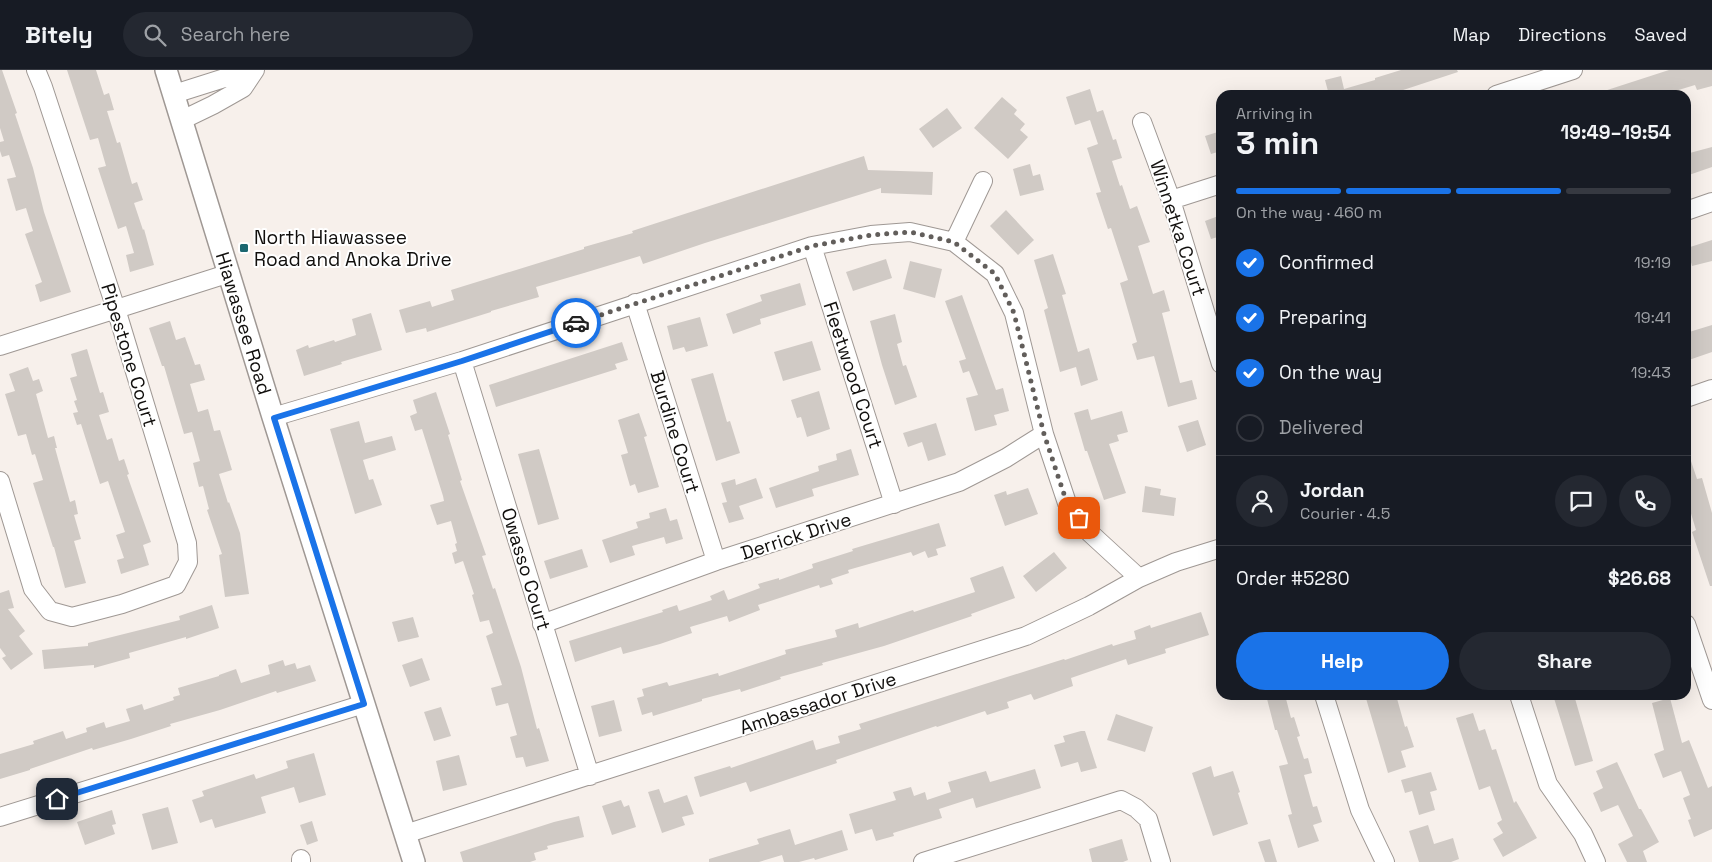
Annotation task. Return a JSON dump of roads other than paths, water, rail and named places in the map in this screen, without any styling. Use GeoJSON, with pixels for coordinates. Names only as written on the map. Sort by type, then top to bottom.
{"type":"FeatureCollection","features":[{"type":"Feature","properties":{"kind":"main road","name":"Hiawassee Road"},"geometry":{"type":"LineString","coordinates":[[166,70],[414,862]]}},
{"type":"Feature","properties":{"kind":"street","name":"Pipestone Court"},"geometry":{"type":"LineString","coordinates":[[0,480],[33,590],[50,611],[72,617],[122,604],[176,585],[188,562],[187,543],[116,309],[36,70]]}},
{"type":"Feature","properties":{"kind":"street"},"geometry":{"type":"LineString","coordinates":[[174,94],[250,70]]}},
{"type":"Feature","properties":{"kind":"street"},"geometry":{"type":"LineString","coordinates":[[182,120],[213,106],[243,88],[255,70]]}},
{"type":"Feature","properties":{"kind":"street"},"geometry":{"type":"LineString","coordinates":[[1511,90],[1573,70]]}},
{"type":"Feature","properties":{"kind":"street","name":"Winnetka Court"},"geometry":{"type":"LineString","coordinates":[[1142,122],[1171,200],[1216,346]]}},
{"type":"Feature","properties":{"kind":"street"},"geometry":{"type":"LineString","coordinates":[[954,242],[982,181]]}},
{"type":"Feature","properties":{"kind":"street"},"geometry":{"type":"LineString","coordinates":[[1171,200],[1216,186]]}},
{"type":"Feature","properties":{"kind":"street"},"geometry":{"type":"LineString","coordinates":[[1691,209],[1712,202]]}},
{"type":"Feature","properties":{"kind":"street"},"geometry":{"type":"LineString","coordinates":[[274,418],[462,361],[812,246],[871,235],[910,232],[954,242],[995,274],[1014,313],[1044,434],[1067,503],[1090,533],[1139,578]]}},
{"type":"Feature","properties":{"kind":"street","name":"Fleetwood Court"},"geometry":{"type":"LineString","coordinates":[[812,246],[894,504]]}},
{"type":"Feature","properties":{"kind":"street"},"geometry":{"type":"LineString","coordinates":[[0,346],[230,273]]}},
{"type":"Feature","properties":{"kind":"street","name":"Burdine Court"},"geometry":{"type":"LineString","coordinates":[[635,303],[716,562]]}},
{"type":"Feature","properties":{"kind":"street","name":"Owasso Court"},"geometry":{"type":"LineString","coordinates":[[462,361],[590,776]]}},
{"type":"Feature","properties":{"kind":"street"},"geometry":{"type":"LineString","coordinates":[[1691,396],[1712,389]]}},
{"type":"Feature","properties":{"kind":"street","name":"Derrick Drive"},"geometry":{"type":"LineString","coordinates":[[542,624],[716,562],[959,482],[1006,458],[1044,434]]}},
{"type":"Feature","properties":{"kind":"street","name":"Ambassador Drive"},"geometry":{"type":"LineString","coordinates":[[405,834],[1026,636],[1089,606],[1139,578],[1176,562],[1216,550]]}},
{"type":"Feature","properties":{"kind":"street"},"geometry":{"type":"LineString","coordinates":[[1691,639],[1712,700]]}},
{"type":"Feature","properties":{"kind":"street"},"geometry":{"type":"LineString","coordinates":[[1326,700],[1360,810],[1386,862]]}},
{"type":"Feature","properties":{"kind":"street"},"geometry":{"type":"LineString","coordinates":[[1520,700],[1548,784],[1583,834],[1596,862]]}},
{"type":"Feature","properties":{"kind":"street"},"geometry":{"type":"LineString","coordinates":[[0,816],[364,704]]}},
{"type":"Feature","properties":{"kind":"street"},"geometry":{"type":"LineString","coordinates":[[923,862],[1121,800],[1136,808],[1148,819],[1161,862]]}},
{"type":"Feature","properties":{"kind":"place","name":"North Hiawassee Road and Anoka Drive"},"geometry":{"type":"Point","coordinates":[244,248]}}]}
